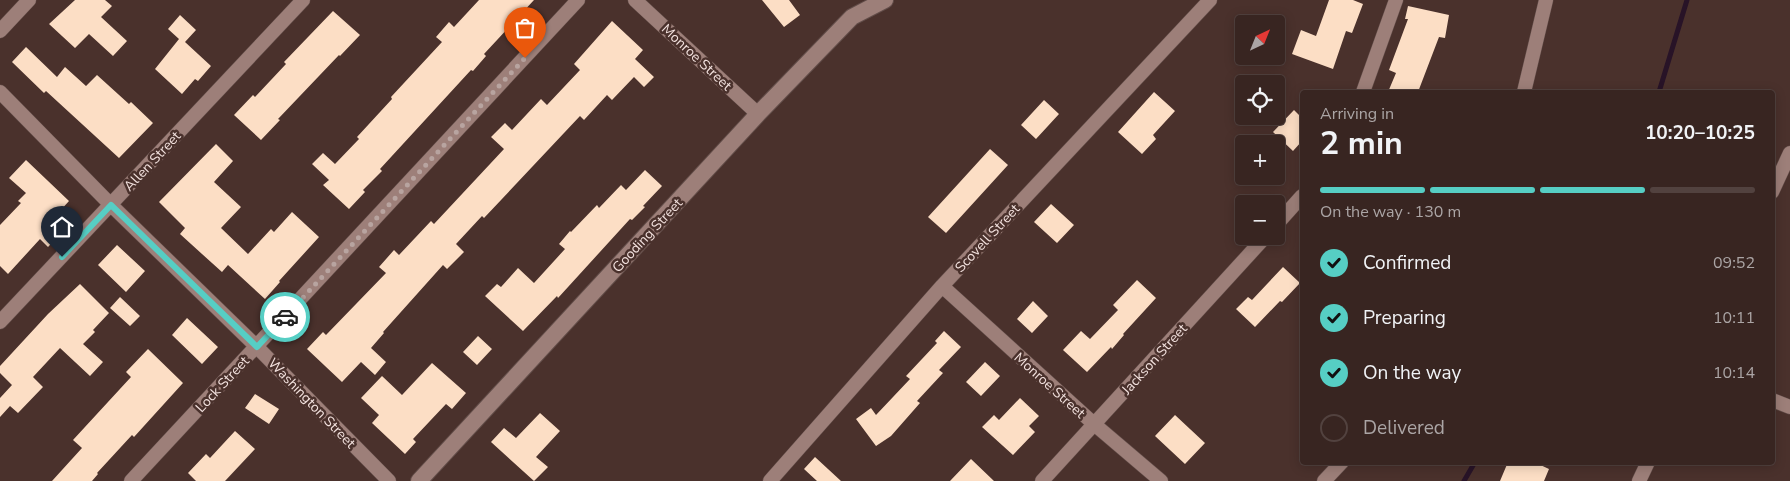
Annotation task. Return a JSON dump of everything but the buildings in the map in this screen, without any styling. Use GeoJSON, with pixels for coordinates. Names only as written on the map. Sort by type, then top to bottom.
{"type":"FeatureCollection","features":[{"type":"Feature","properties":{"kind":"street"},"geometry":{"type":"LineString","coordinates":[[0,32],[29,0]]}},
{"type":"Feature","properties":{"kind":"street","name":"Allen Street"},"geometry":{"type":"LineString","coordinates":[[0,322],[303,0]]}},
{"type":"Feature","properties":{"kind":"street","name":"Lock Street"},"geometry":{"type":"LineString","coordinates":[[131,481],[578,0]]}},
{"type":"Feature","properties":{"kind":"street","name":"Monroe Street"},"geometry":{"type":"LineString","coordinates":[[635,0],[758,114]]}},
{"type":"Feature","properties":{"kind":"street","name":"Gooding Street"},"geometry":{"type":"LineString","coordinates":[[419,481],[758,114],[852,18],[885,0]]}},
{"type":"Feature","properties":{"kind":"street","name":"Scovell Street"},"geometry":{"type":"LineString","coordinates":[[770,481],[942,286],[1210,0]]}},
{"type":"Feature","properties":{"kind":"street"},"geometry":{"type":"LineString","coordinates":[[1364,90],[1396,0]]}},
{"type":"Feature","properties":{"kind":"street"},"geometry":{"type":"LineString","coordinates":[[1524,90],[1546,0]]}},
{"type":"Feature","properties":{"kind":"street","name":"Washington Street"},"geometry":{"type":"LineString","coordinates":[[0,92],[389,481]]}},
{"type":"Feature","properties":{"kind":"street"},"geometry":{"type":"LineString","coordinates":[[1775,186],[1790,153]]}},
{"type":"Feature","properties":{"kind":"street"},"geometry":{"type":"LineString","coordinates":[[1285,215],[1300,198]]}},
{"type":"Feature","properties":{"kind":"street","name":"Jackson Street"},"geometry":{"type":"LineString","coordinates":[[1042,481],[1258,245]]}},
{"type":"Feature","properties":{"kind":"street","name":"Monroe Street"},"geometry":{"type":"LineString","coordinates":[[942,286],[1094,424],[1161,481]]}},
{"type":"Feature","properties":{"kind":"street"},"geometry":{"type":"LineString","coordinates":[[1775,401],[1790,407]]}},
{"type":"Feature","properties":{"kind":"street"},"geometry":{"type":"LineString","coordinates":[[1324,481],[1339,465]]}},
{"type":"Feature","properties":{"kind":"street"},"geometry":{"type":"LineString","coordinates":[[1639,481],[1647,465]]}},
{"type":"Feature","properties":{"kind":"waterway"},"geometry":{"type":"LineString","coordinates":[[1660,90],[1687,0]]}},
{"type":"Feature","properties":{"kind":"waterway"},"geometry":{"type":"LineString","coordinates":[[1464,481],[1473,465]]}},
{"type":"Feature","properties":{"kind":"way so far"},"geometry":{"type":"LineString","coordinates":[[285,317],[525,58]]}},
{"type":"Feature","properties":{"kind":"route"},"geometry":{"type":"LineString","coordinates":[[62,257],[111,205],[257,347],[285,317]]}}]}
